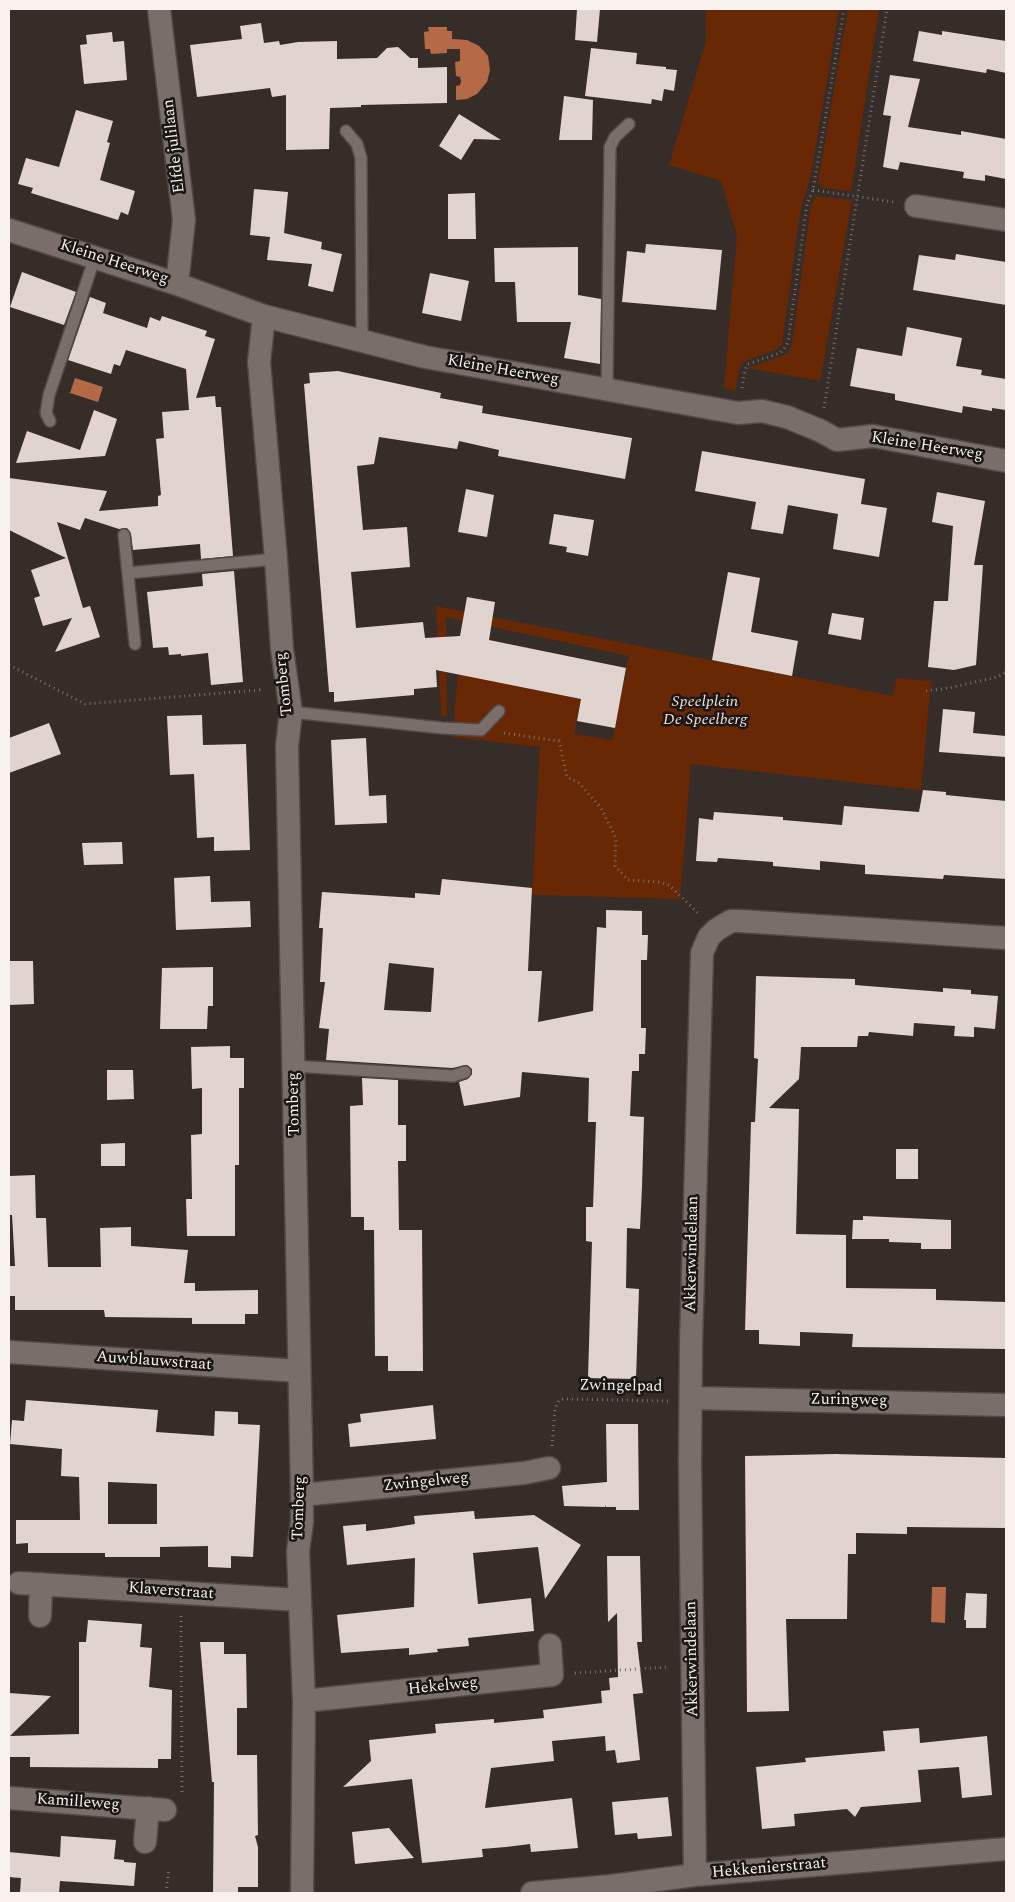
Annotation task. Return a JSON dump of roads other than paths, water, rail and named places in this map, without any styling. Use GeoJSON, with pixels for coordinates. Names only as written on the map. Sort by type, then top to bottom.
{"type":"FeatureCollection","features":[{"type":"Feature","properties":{"kind":"street","name":"Elfde julilaan"},"geometry":{"type":"LineString","coordinates":[[159,9],[184,220],[177,284]]}},
{"type":"Feature","properties":{"kind":"street"},"geometry":{"type":"LineString","coordinates":[[916,206],[1006,220]]}},
{"type":"Feature","properties":{"kind":"street","name":"Kleine Heerweg"},"geometry":{"type":"LineString","coordinates":[[9,230],[177,284],[264,316],[425,357],[738,413],[762,411],[787,417],[837,440],[873,436],[1006,461]]}},
{"type":"Feature","properties":{"kind":"street","name":"Tomberg"},"geometry":{"type":"LineString","coordinates":[[264,316],[259,362],[282,649],[291,707],[287,746],[302,1495],[302,1522],[298,1551],[304,1701],[302,1893]]}},
{"type":"Feature","properties":{"kind":"street","name":"Akkerwindelaan"},"geometry":{"type":"LineString","coordinates":[[696,1876],[691,1398],[701,962],[705,945],[710,937],[723,925],[731,922],[749,921],[1006,938]]}},
{"type":"Feature","properties":{"kind":"street","name":"Auwblauwstraat"},"geometry":{"type":"LineString","coordinates":[[9,1352],[299,1371]]}},
{"type":"Feature","properties":{"kind":"street","name":"Zuringweg"},"geometry":{"type":"LineString","coordinates":[[691,1398],[1006,1404]]}},
{"type":"Feature","properties":{"kind":"street","name":"Zwingelweg"},"geometry":{"type":"LineString","coordinates":[[302,1495],[524,1473],[549,1468]]}},
{"type":"Feature","properties":{"kind":"street","name":"Klaverstraat"},"geometry":{"type":"LineString","coordinates":[[19,1583],[300,1600]]}},
{"type":"Feature","properties":{"kind":"street"},"geometry":{"type":"LineString","coordinates":[[40,1616],[41,1584]]}},
{"type":"Feature","properties":{"kind":"street","name":"Hekelweg"},"geometry":{"type":"LineString","coordinates":[[304,1701],[552,1675],[550,1645]]}},
{"type":"Feature","properties":{"kind":"street","name":"Kamilleweg"},"geometry":{"type":"LineString","coordinates":[[9,1798],[157,1809],[145,1842]]}},
{"type":"Feature","properties":{"kind":"street","name":"Hekkenierstraat"},"geometry":{"type":"LineString","coordinates":[[532,1893],[1006,1848]]}},
{"type":"Feature","properties":{"kind":"lane"},"geometry":{"type":"LineString","coordinates":[[607,390],[610,147],[615,137],[629,124]]}},
{"type":"Feature","properties":{"kind":"lane"},"geometry":{"type":"LineString","coordinates":[[346,131],[357,144],[361,158],[362,341]]}},
{"type":"Feature","properties":{"kind":"lane"},"geometry":{"type":"LineString","coordinates":[[50,421],[46,413],[49,395],[94,257]]}},
{"type":"Feature","properties":{"kind":"lane"},"geometry":{"type":"LineString","coordinates":[[124,535],[136,644]]}},
{"type":"Feature","properties":{"kind":"lane"},"geometry":{"type":"LineString","coordinates":[[128,573],[276,559]]}},
{"type":"Feature","properties":{"kind":"lane"},"geometry":{"type":"LineString","coordinates":[[291,707],[442,728],[481,730],[499,711]]}},
{"type":"Feature","properties":{"kind":"lane"},"geometry":{"type":"LineString","coordinates":[[294,1066],[453,1076],[465,1072]]}},
{"type":"Feature","properties":{"kind":"park label","name":"Speelplein De Speelberg"},"geometry":{"type":"Point","coordinates":[705,712]}}]}
